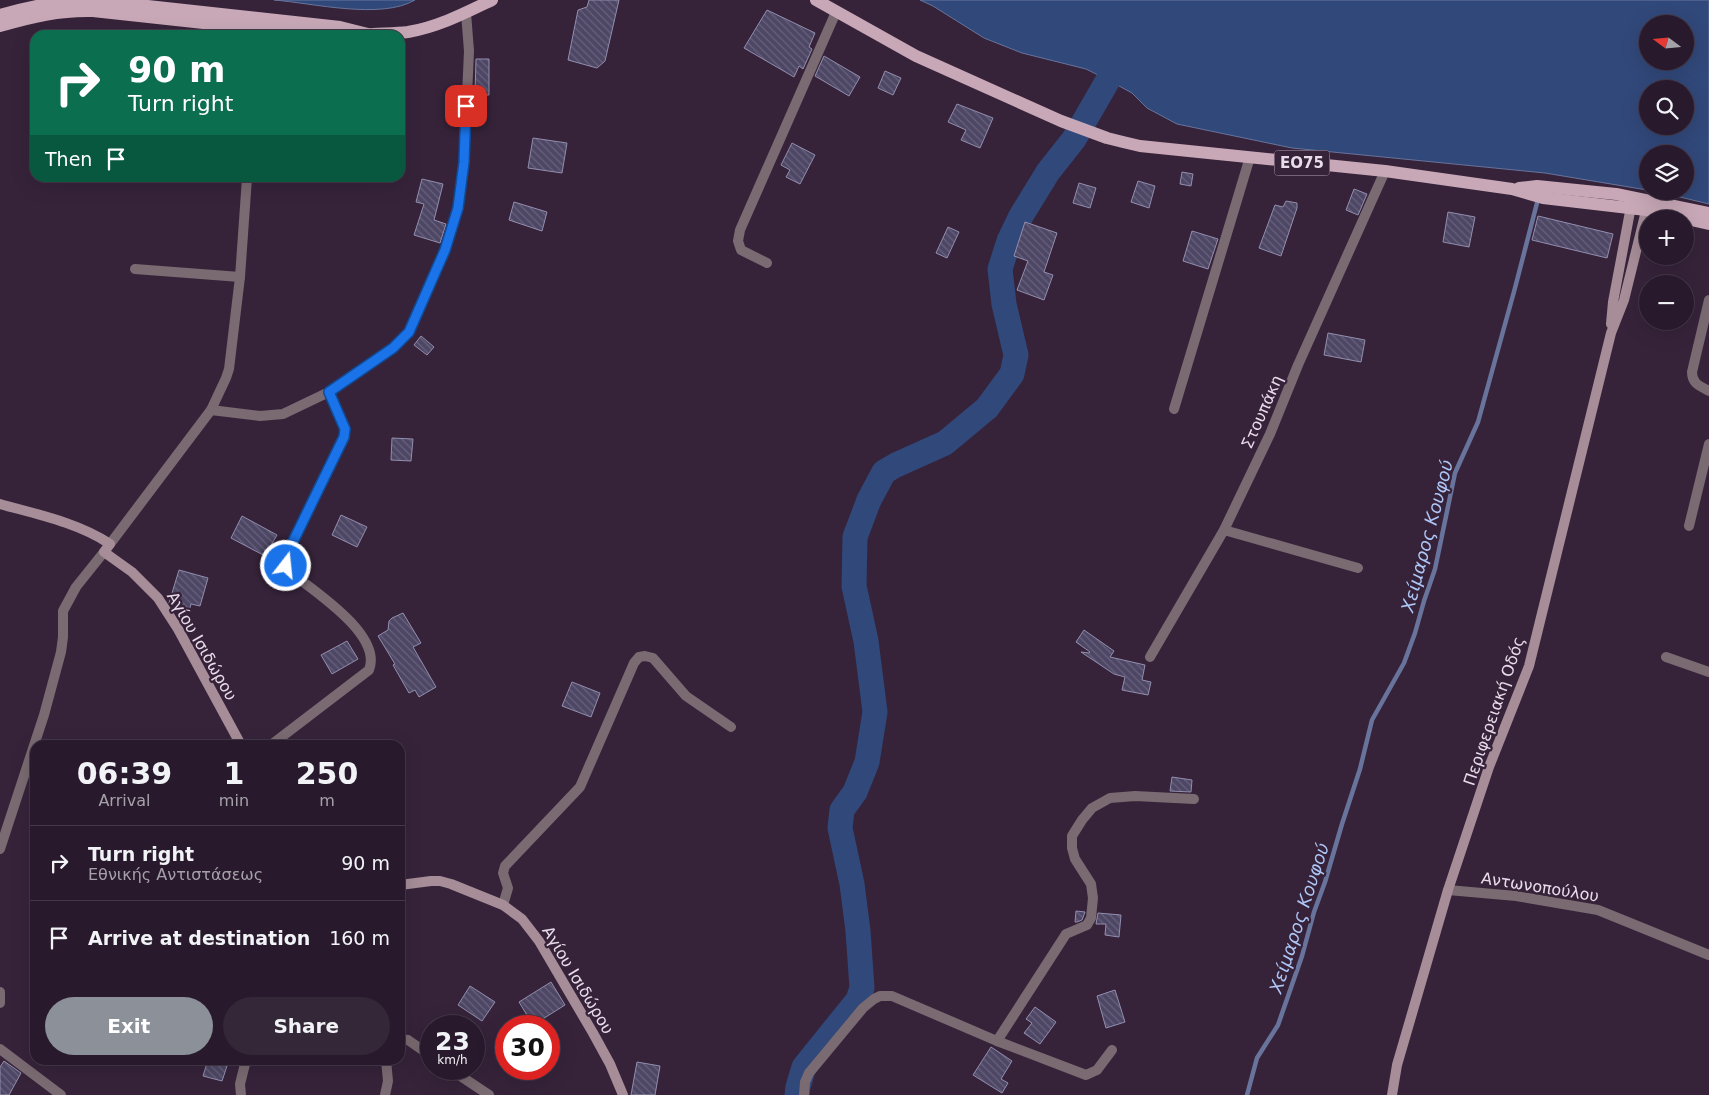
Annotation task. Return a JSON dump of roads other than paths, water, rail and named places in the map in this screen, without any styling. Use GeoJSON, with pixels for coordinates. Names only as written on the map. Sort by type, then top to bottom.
{"type":"FeatureCollection","features":[{"type":"Feature","properties":{"kind":"main road"},"geometry":{"type":"LineString","coordinates":[[0,15],[62,1],[93,0],[340,27],[349,30]]}},
{"type":"Feature","properties":{"kind":"main road"},"geometry":{"type":"LineString","coordinates":[[405,32],[420,29],[466,13],[492,0]]}},
{"type":"Feature","properties":{"kind":"main road","name":"ΕΟ75"},"geometry":{"type":"LineString","coordinates":[[816,0],[916,56],[1061,122],[1092,133],[1140,146],[1385,171],[1512,189],[1543,198],[1632,202],[1709,213]]}},
{"type":"Feature","properties":{"kind":"main road"},"geometry":{"type":"LineString","coordinates":[[0,26],[38,16],[73,11],[105,12],[245,30]]}},
{"type":"Feature","properties":{"kind":"main road","name":"Περιφερειακή Οδός"},"geometry":{"type":"LineString","coordinates":[[1611,333],[1613,302],[1632,202]]}},
{"type":"Feature","properties":{"kind":"main road","name":"ΕΟ75"},"geometry":{"type":"LineString","coordinates":[[1648,205],[1709,224]]}},
{"type":"Feature","properties":{"kind":"main road","name":"Περιφερειακή Οδός"},"geometry":{"type":"LineString","coordinates":[[1392,1095],[1397,1065],[1448,890],[1490,767],[1528,666],[1611,333],[1624,300],[1648,205]]}},
{"type":"Feature","properties":{"kind":"main road","name":"Αγίου Ισιδώρου"},"geometry":{"type":"LineString","coordinates":[[0,504],[31,512],[89,532],[132,572],[158,598],[178,629],[238,740]]}},
{"type":"Feature","properties":{"kind":"main road","name":"Αγίου Ισιδώρου"},"geometry":{"type":"LineString","coordinates":[[405,884],[440,881],[451,884],[503,905],[522,919],[539,940],[610,1064],[623,1095]]}},
{"type":"Feature","properties":{"kind":"street"},"geometry":{"type":"LineString","coordinates":[[767,263],[741,250],[738,241],[740,230],[836,12]]}},
{"type":"Feature","properties":{"kind":"street"},"geometry":{"type":"LineString","coordinates":[[211,410],[260,416],[283,414],[329,392],[393,348],[409,332],[445,250],[458,208],[464,162],[469,51],[466,13]]}},
{"type":"Feature","properties":{"kind":"street"},"geometry":{"type":"LineString","coordinates":[[1174,409],[1250,157]]}},
{"type":"Feature","properties":{"kind":"street","name":"Στουπάκη"},"geometry":{"type":"LineString","coordinates":[[1150,656],[1224,530],[1270,434],[1298,365],[1385,171]]}},
{"type":"Feature","properties":{"kind":"street"},"geometry":{"type":"LineString","coordinates":[[36,740],[54,679],[63,637],[63,611],[76,587],[211,410],[226,378],[229,369],[240,277],[247,182]]}},
{"type":"Feature","properties":{"kind":"street"},"geometry":{"type":"LineString","coordinates":[[135,269],[240,277]]}},
{"type":"Feature","properties":{"kind":"street"},"geometry":{"type":"LineString","coordinates":[[1709,300],[1692,372],[1692,379],[1695,383],[1709,391]]}},
{"type":"Feature","properties":{"kind":"street"},"geometry":{"type":"LineString","coordinates":[[278,740],[369,670],[371,664],[371,656],[355,625],[290,572],[286,566],[285,558],[344,437],[345,429],[329,392]]}},
{"type":"Feature","properties":{"kind":"street"},"geometry":{"type":"LineString","coordinates":[[1689,526],[1709,444]]}},
{"type":"Feature","properties":{"kind":"street"},"geometry":{"type":"LineString","coordinates":[[1224,530],[1358,568]]}},
{"type":"Feature","properties":{"kind":"street"},"geometry":{"type":"LineString","coordinates":[[503,905],[508,888],[503,873],[505,866],[580,787],[634,663],[639,657],[653,658],[686,696],[731,727]]}},
{"type":"Feature","properties":{"kind":"street"},"geometry":{"type":"LineString","coordinates":[[1666,657],[1709,672]]}},
{"type":"Feature","properties":{"kind":"street"},"geometry":{"type":"LineString","coordinates":[[0,849],[30,757]]}},
{"type":"Feature","properties":{"kind":"street"},"geometry":{"type":"LineString","coordinates":[[997,1041],[1066,934],[1087,925],[1091,918],[1093,898],[1091,884],[1075,859],[1072,848],[1072,836],[1082,820],[1092,808],[1110,798],[1134,796],[1194,799]]}},
{"type":"Feature","properties":{"kind":"street","name":"Αντωνοπούλου"},"geometry":{"type":"LineString","coordinates":[[1448,890],[1516,896],[1598,910],[1709,954]]}},
{"type":"Feature","properties":{"kind":"street"},"geometry":{"type":"LineString","coordinates":[[0,992],[0,1003]]}},
{"type":"Feature","properties":{"kind":"street"},"geometry":{"type":"LineString","coordinates":[[804,1095],[806,1082],[815,1065],[868,1002],[880,996],[892,996],[997,1041],[1086,1075],[1097,1070],[1112,1050]]}},
{"type":"Feature","properties":{"kind":"street"},"geometry":{"type":"LineString","coordinates":[[405,1040],[420,1048]]}},
{"type":"Feature","properties":{"kind":"street"},"geometry":{"type":"LineString","coordinates":[[0,1049],[61,1095]]}},
{"type":"Feature","properties":{"kind":"street"},"geometry":{"type":"LineString","coordinates":[[241,1095],[240,1084],[245,1065]]}},
{"type":"Feature","properties":{"kind":"street"},"geometry":{"type":"LineString","coordinates":[[385,1095],[388,1080],[386,1065]]}},
{"type":"Feature","properties":{"kind":"street"},"geometry":{"type":"LineString","coordinates":[[466,1080],[489,1095]]}},
{"type":"Feature","properties":{"kind":"water"},"geometry":{"type":"Polygon","coordinates":[[[274,0],[415,0],[401,6],[365,10],[274,0]]]}},
{"type":"Feature","properties":{"kind":"water"},"geometry":{"type":"Polygon","coordinates":[[[920,0],[1709,0],[1709,204],[1692,200],[1694,200],[1694,145],[1639,145],[1639,189],[1545,173],[1292,148],[1177,124],[1147,108],[1132,93],[1086,69],[1022,53],[984,38],[920,0]]]}},
{"type":"Feature","properties":{"kind":"waterway"},"geometry":{"type":"LineString","coordinates":[[797,1095],[804,1067],[858,1000],[862,988],[852,884],[840,828],[842,810],[855,792],[867,762],[875,712],[866,641],[854,586],[855,537],[869,500],[884,472],[945,443],[987,408],[1012,374],[1016,355],[1004,304],[1000,269],[1009,241],[1021,216],[1048,172],[1074,139],[1108,80]]}},
{"type":"Feature","properties":{"kind":"waterway","name":"Χείμαρος Κουφού"},"geometry":{"type":"LineString","coordinates":[[1247,1095],[1257,1058],[1278,1025],[1302,956],[1314,912],[1360,769],[1372,720],[1404,663],[1415,633],[1435,569],[1455,473],[1478,422],[1537,203]]}}]}
